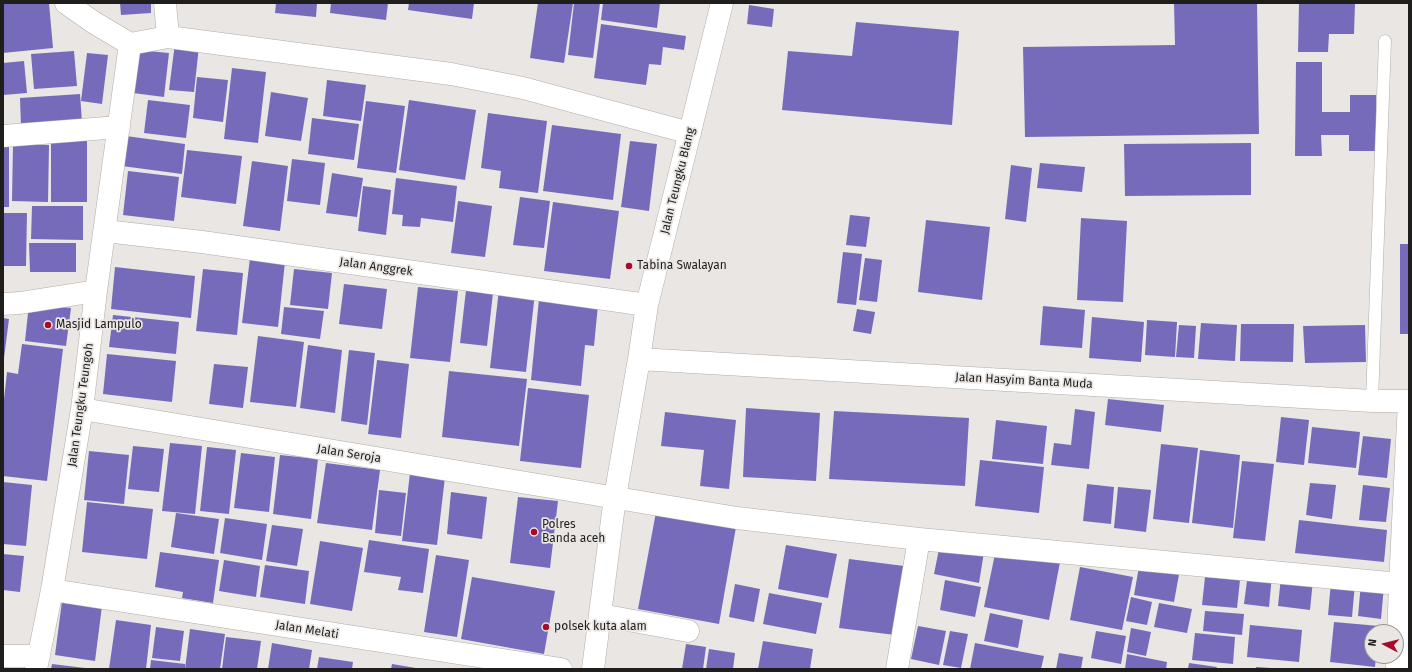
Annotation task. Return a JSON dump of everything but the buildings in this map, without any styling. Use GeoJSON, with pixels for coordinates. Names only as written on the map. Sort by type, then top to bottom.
{"type":"FeatureCollection","features":[{"type":"Feature","properties":{"kind":"street"},"geometry":{"type":"LineString","coordinates":[[66,3],[93,22],[130,44],[168,37],[450,74],[523,88],[690,133]]}},
{"type":"Feature","properties":{"kind":"street"},"geometry":{"type":"LineString","coordinates":[[165,3],[168,37]]}},
{"type":"Feature","properties":{"kind":"street","name":"Jalan Teungku Blang"},"geometry":{"type":"LineString","coordinates":[[593,669],[615,497],[639,360],[646,305],[722,3]]}},
{"type":"Feature","properties":{"kind":"street","name":"Jalan Teungku Teungoh"},"geometry":{"type":"LineString","coordinates":[[37,662],[52,590],[82,409],[96,291],[130,44]]}},
{"type":"Feature","properties":{"kind":"street"},"geometry":{"type":"LineString","coordinates":[[3,136],[119,127]]}},
{"type":"Feature","properties":{"kind":"street","name":"Jalan Anggrek"},"geometry":{"type":"LineString","coordinates":[[105,231],[202,242],[646,305]]}},
{"type":"Feature","properties":{"kind":"street"},"geometry":{"type":"LineString","coordinates":[[3,304],[20,303],[96,291]]}},
{"type":"Feature","properties":{"kind":"street","name":"Jalan Hasyim Banta Muda"},"geometry":{"type":"LineString","coordinates":[[639,360],[1372,401],[1409,401]]}},
{"type":"Feature","properties":{"kind":"street"},"geometry":{"type":"LineString","coordinates":[[1397,669],[1409,401]]}},
{"type":"Feature","properties":{"kind":"street","name":"Jalan Seroja"},"geometry":{"type":"LineString","coordinates":[[82,409],[738,518],[919,539],[1400,584]]}},
{"type":"Feature","properties":{"kind":"street"},"geometry":{"type":"LineString","coordinates":[[897,669],[919,539]]}},
{"type":"Feature","properties":{"kind":"street","name":"Jalan Melati"},"geometry":{"type":"LineString","coordinates":[[52,590],[561,669]]}},
{"type":"Feature","properties":{"kind":"street"},"geometry":{"type":"LineString","coordinates":[[600,615],[688,632]]}},
{"type":"Feature","properties":{"kind":"street"},"geometry":{"type":"LineString","coordinates":[[3,656],[37,662]]}},
{"type":"Feature","properties":{"kind":"lane"},"geometry":{"type":"LineString","coordinates":[[1372,401],[1385,41]]}},
{"type":"Feature","properties":{"kind":"place","name":"Tabina Swalayan"},"geometry":{"type":"Point","coordinates":[629,266]}},
{"type":"Feature","properties":{"kind":"place","name":"Masjid Lampulo"},"geometry":{"type":"Point","coordinates":[48,325]}},
{"type":"Feature","properties":{"kind":"place","name":"Polres Banda aceh"},"geometry":{"type":"Point","coordinates":[534,532]}},
{"type":"Feature","properties":{"kind":"place","name":"polsek kuta alam"},"geometry":{"type":"Point","coordinates":[546,627]}}]}
